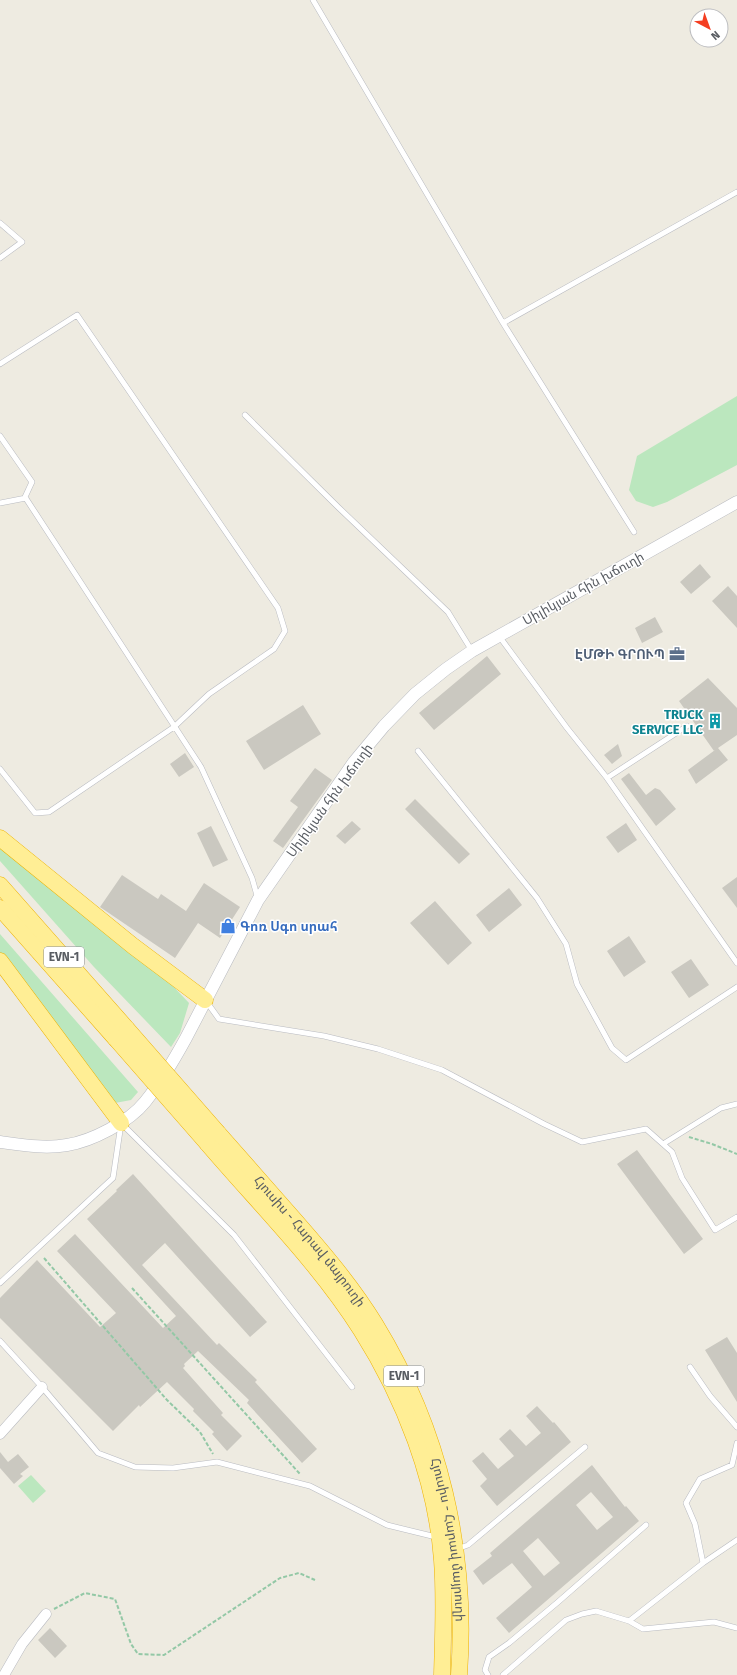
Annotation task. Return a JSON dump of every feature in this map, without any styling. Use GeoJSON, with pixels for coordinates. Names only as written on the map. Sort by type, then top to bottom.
{"type":"FeatureCollection","features":[{"type":"Feature","properties":{"kind":"highway"},"geometry":{"type":"LineString","coordinates":[[0,838],[133,946],[205,1000]]}},
{"type":"Feature","properties":{"kind":"highway","name":"Հյուսիս - Հարավ մայրուղի"},"geometry":{"type":"LineString","coordinates":[[0,885],[121,1034],[212,1138],[321,1250],[362,1304],[386,1342],[412,1394],[431,1441],[449,1506],[456,1549],[460,1593],[459,1675]]}},
{"type":"Feature","properties":{"kind":"highway","name":"Հյուսիս - Հարավ մայրուղի"},"geometry":{"type":"LineString","coordinates":[[0,908],[121,1034]]}},
{"type":"Feature","properties":{"kind":"highway"},"geometry":{"type":"LineString","coordinates":[[0,961],[121,1123]]}},
{"type":"Feature","properties":{"kind":"highway","name":"Հյուսիս - Հարավ մայրուղի"},"geometry":{"type":"LineString","coordinates":[[229,1157],[309,1260],[360,1329],[394,1389],[419,1451],[431,1493],[439,1538],[442,1559],[444,1603],[442,1675]]}},
{"type":"Feature","properties":{"kind":"highway"},"geometry":{"type":"LineString","coordinates":[[434,1675],[443,1637]]}},
{"type":"Feature","properties":{"kind":"street","name":"Սիլիկյան հին խճուղի"},"geometry":{"type":"LineString","coordinates":[[0,1142],[38,1146],[67,1145],[95,1136],[121,1123],[135,1112],[149,1096],[174,1058],[258,900],[354,762],[384,726],[415,694],[446,669],[472,651],[737,502]]}},
{"type":"Feature","properties":{"kind":"street"},"geometry":{"type":"LineString","coordinates":[[0,1434],[42,1387]]}},
{"type":"Feature","properties":{"kind":"street"},"geometry":{"type":"LineString","coordinates":[[4,1675],[22,1644],[46,1614]]}},
{"type":"Feature","properties":{"kind":"lane"},"geometry":{"type":"LineString","coordinates":[[313,0],[503,323],[634,532]]}},
{"type":"Feature","properties":{"kind":"lane"},"geometry":{"type":"LineString","coordinates":[[503,323],[737,192]]}},
{"type":"Feature","properties":{"kind":"lane"},"geometry":{"type":"LineString","coordinates":[[0,223],[22,242],[0,258]]}},
{"type":"Feature","properties":{"kind":"lane"},"geometry":{"type":"LineString","coordinates":[[0,364],[77,315],[278,608],[285,631],[274,649],[209,694],[174,727],[49,812],[35,814],[0,769]]}},
{"type":"Feature","properties":{"kind":"lane"},"geometry":{"type":"LineString","coordinates":[[245,415],[448,612],[472,651]]}},
{"type":"Feature","properties":{"kind":"lane"},"geometry":{"type":"LineString","coordinates":[[0,436],[32,482],[25,497],[201,767],[252,878],[258,900]]}},
{"type":"Feature","properties":{"kind":"lane"},"geometry":{"type":"LineString","coordinates":[[0,503],[26,498]]}},
{"type":"Feature","properties":{"kind":"lane"},"geometry":{"type":"LineString","coordinates":[[499,635],[567,728],[606,778],[737,963]]}},
{"type":"Feature","properties":{"kind":"lane"},"geometry":{"type":"LineString","coordinates":[[606,778],[687,726]]}},
{"type":"Feature","properties":{"kind":"lane"},"geometry":{"type":"LineString","coordinates":[[418,751],[537,898],[566,944],[577,984],[612,1048],[626,1060],[737,987]]}},
{"type":"Feature","properties":{"kind":"lane"},"geometry":{"type":"LineString","coordinates":[[205,1000],[219,1018],[378,1049],[442,1070],[544,1124],[582,1142],[646,1129],[672,1152],[682,1178],[715,1230],[737,1217]]}},
{"type":"Feature","properties":{"kind":"lane"},"geometry":{"type":"LineString","coordinates":[[663,1144],[721,1108],[737,1104]]}},
{"type":"Feature","properties":{"kind":"lane"},"geometry":{"type":"LineString","coordinates":[[0,1283],[113,1178],[121,1123]]}},
{"type":"Feature","properties":{"kind":"lane"},"geometry":{"type":"LineString","coordinates":[[121,1123],[234,1234],[352,1387]]}},
{"type":"Feature","properties":{"kind":"lane"},"geometry":{"type":"LineString","coordinates":[[0,1341],[42,1387],[98,1453],[135,1467],[173,1468],[217,1462],[310,1486],[387,1525],[439,1538]]}},
{"type":"Feature","properties":{"kind":"lane"},"geometry":{"type":"LineString","coordinates":[[690,1367],[710,1396],[737,1427]]}},
{"type":"Feature","properties":{"kind":"lane"},"geometry":{"type":"LineString","coordinates":[[703,1563],[695,1524],[686,1503],[700,1479],[732,1465],[737,1443]]}},
{"type":"Feature","properties":{"kind":"lane"},"geometry":{"type":"LineString","coordinates":[[456,1549],[468,1545],[585,1447]]}},
{"type":"Feature","properties":{"kind":"lane"},"geometry":{"type":"LineString","coordinates":[[488,1675],[485,1670],[488,1657],[509,1643],[646,1525]]}},
{"type":"Feature","properties":{"kind":"lane"},"geometry":{"type":"LineString","coordinates":[[629,1621],[703,1563],[737,1540]]}},
{"type":"Feature","properties":{"kind":"lane"},"geometry":{"type":"LineString","coordinates":[[503,1675],[566,1620],[596,1611],[629,1621],[643,1629],[714,1622],[737,1628]]}},
{"type":"Feature","properties":{"kind":"path"},"geometry":{"type":"LineString","coordinates":[[678,1134],[712,1144],[737,1154]]}},
{"type":"Feature","properties":{"kind":"path"},"geometry":{"type":"LineString","coordinates":[[44,1258],[167,1400],[200,1432],[217,1462]]}},
{"type":"Feature","properties":{"kind":"path"},"geometry":{"type":"LineString","coordinates":[[132,1288],[310,1486]]}},
{"type":"Feature","properties":{"kind":"path"},"geometry":{"type":"LineString","coordinates":[[46,1614],[85,1593],[115,1599],[131,1644],[138,1654],[164,1655],[280,1578],[299,1573],[315,1580]]}},
{"type":"Feature","properties":{"kind":"green space"},"geometry":{"type":"Polygon","coordinates":[[[737,396],[737,465],[667,502],[653,507],[636,501],[629,490],[637,456],[737,396]]]}},
{"type":"Feature","properties":{"kind":"green space"},"geometry":{"type":"Polygon","coordinates":[[[0,847],[171,984],[189,1003],[180,1033],[171,1047],[94,967],[0,861],[0,847]]]}},
{"type":"Feature","properties":{"kind":"green space"},"geometry":{"type":"Polygon","coordinates":[[[0,934],[138,1092],[131,1100],[115,1103],[0,954],[0,934]]]}},
{"type":"Feature","properties":{"kind":"green space"},"geometry":{"type":"Polygon","coordinates":[[[31,1475],[46,1491],[33,1503],[18,1486],[31,1475]]]}},
{"type":"Feature","properties":{"kind":"building"},"geometry":{"type":"Polygon","coordinates":[[[700,564],[711,577],[691,594],[680,582],[700,564]]]}},
{"type":"Feature","properties":{"kind":"building"},"geometry":{"type":"Polygon","coordinates":[[[728,586],[737,596],[737,628],[712,601],[728,586]]]}},
{"type":"Feature","properties":{"kind":"building"},"geometry":{"type":"Polygon","coordinates":[[[655,617],[663,632],[642,643],[635,628],[655,617]]]}},
{"type":"Feature","properties":{"kind":"building"},"geometry":{"type":"Polygon","coordinates":[[[487,656],[501,674],[434,730],[419,713],[487,656]]]}},
{"type":"Feature","properties":{"kind":"building","name":"TRUCK SERVICE LLC"},"geometry":{"type":"Polygon","coordinates":[[[708,678],[737,708],[737,735],[718,748],[728,760],[696,784],[688,770],[714,751],[679,701],[708,678]]]}},
{"type":"Feature","properties":{"kind":"building"},"geometry":{"type":"Polygon","coordinates":[[[303,705],[321,734],[264,770],[246,741],[303,705]]]}},
{"type":"Feature","properties":{"kind":"building"},"geometry":{"type":"Polygon","coordinates":[[[618,744],[622,756],[612,764],[604,755],[618,744]]]}},
{"type":"Feature","properties":{"kind":"building"},"geometry":{"type":"Polygon","coordinates":[[[185,753],[194,767],[179,777],[170,764],[185,753]]]}},
{"type":"Feature","properties":{"kind":"building"},"geometry":{"type":"Polygon","coordinates":[[[315,768],[332,780],[283,848],[273,841],[298,807],[290,801],[315,768]]]}},
{"type":"Feature","properties":{"kind":"building"},"geometry":{"type":"Polygon","coordinates":[[[629,773],[646,795],[655,788],[660,790],[676,809],[656,826],[621,779],[629,773]]]}},
{"type":"Feature","properties":{"kind":"building"},"geometry":{"type":"Polygon","coordinates":[[[415,799],[470,854],[459,864],[405,809],[415,799]]]}},
{"type":"Feature","properties":{"kind":"building"},"geometry":{"type":"Polygon","coordinates":[[[352,821],[361,829],[345,844],[336,836],[352,821]]]}},
{"type":"Feature","properties":{"kind":"building"},"geometry":{"type":"Polygon","coordinates":[[[626,823],[637,840],[618,853],[606,837],[626,823]]]}},
{"type":"Feature","properties":{"kind":"building"},"geometry":{"type":"Polygon","coordinates":[[[211,826],[228,860],[213,867],[197,833],[211,826]]]}},
{"type":"Feature","properties":{"kind":"building"},"geometry":{"type":"Polygon","coordinates":[[[122,875],[158,899],[161,894],[186,911],[204,883],[240,907],[220,938],[198,923],[175,958],[100,907],[122,875]]]}},
{"type":"Feature","properties":{"kind":"building"},"geometry":{"type":"Polygon","coordinates":[[[737,877],[737,908],[722,888],[737,877]]]}},
{"type":"Feature","properties":{"kind":"building"},"geometry":{"type":"Polygon","coordinates":[[[509,888],[522,905],[489,932],[476,915],[509,888]]]}},
{"type":"Feature","properties":{"kind":"building"},"geometry":{"type":"Polygon","coordinates":[[[435,901],[472,943],[448,965],[410,923],[435,901]]]}},
{"type":"Feature","properties":{"kind":"building"},"geometry":{"type":"Polygon","coordinates":[[[629,936],[646,962],[624,977],[607,951],[629,936]]]}},
{"type":"Feature","properties":{"kind":"building"},"geometry":{"type":"Polygon","coordinates":[[[691,959],[709,985],[689,998],[671,972],[691,959]]]}},
{"type":"Feature","properties":{"kind":"building"},"geometry":{"type":"Polygon","coordinates":[[[637,1150],[703,1239],[684,1254],[617,1164],[637,1150]]]}},
{"type":"Feature","properties":{"kind":"building"},"geometry":{"type":"Polygon","coordinates":[[[133,1174],[267,1322],[250,1337],[165,1243],[142,1265],[217,1345],[219,1343],[257,1380],[255,1382],[317,1449],[302,1463],[247,1403],[249,1400],[198,1351],[184,1364],[185,1366],[183,1368],[223,1413],[221,1415],[242,1436],[227,1451],[212,1434],[214,1432],[193,1411],[194,1409],[167,1382],[140,1407],[139,1405],[113,1431],[0,1318],[0,1298],[37,1260],[100,1327],[116,1313],[57,1251],[75,1234],[163,1328],[176,1316],[87,1219],[133,1174]]]}},
{"type":"Feature","properties":{"kind":"building"},"geometry":{"type":"Polygon","coordinates":[[[727,1337],[737,1353],[737,1402],[705,1350],[727,1337]]]}},
{"type":"Feature","properties":{"kind":"building"},"geometry":{"type":"Polygon","coordinates":[[[537,1406],[553,1423],[554,1422],[571,1442],[497,1506],[480,1486],[487,1479],[472,1461],[483,1452],[498,1469],[514,1456],[499,1439],[510,1429],[526,1446],[541,1433],[526,1416],[537,1406]]]}},
{"type":"Feature","properties":{"kind":"building"},"geometry":{"type":"Polygon","coordinates":[[[0,1452],[8,1462],[18,1454],[29,1467],[20,1474],[23,1476],[14,1484],[0,1468],[0,1452]]]}},
{"type":"Feature","properties":{"kind":"building"},"geometry":{"type":"Polygon","coordinates":[[[592,1465],[625,1507],[626,1506],[639,1521],[509,1633],[496,1618],[532,1587],[512,1563],[483,1585],[473,1571],[492,1556],[490,1553],[592,1465]],[[591,1492],[576,1505],[597,1530],[613,1517],[591,1492]],[[538,1538],[523,1551],[544,1576],[560,1563],[538,1538]]]}},
{"type":"Feature","properties":{"kind":"building"},"geometry":{"type":"Polygon","coordinates":[[[50,1628],[67,1646],[55,1658],[38,1640],[50,1628]]]}},
{"type":"Feature","properties":{"kind":"place","name":"ԷՄԹԻ ԳՐՈՒՊ"},"geometry":{"type":"Point","coordinates":[677,654]}},
{"type":"Feature","properties":{"kind":"place","name":"TRUCK SERVICE LLC"},"geometry":{"type":"Point","coordinates":[715,721]}},
{"type":"Feature","properties":{"kind":"place","name":"Գոռ Սգո սրահ"},"geometry":{"type":"Point","coordinates":[228,926]}}]}
